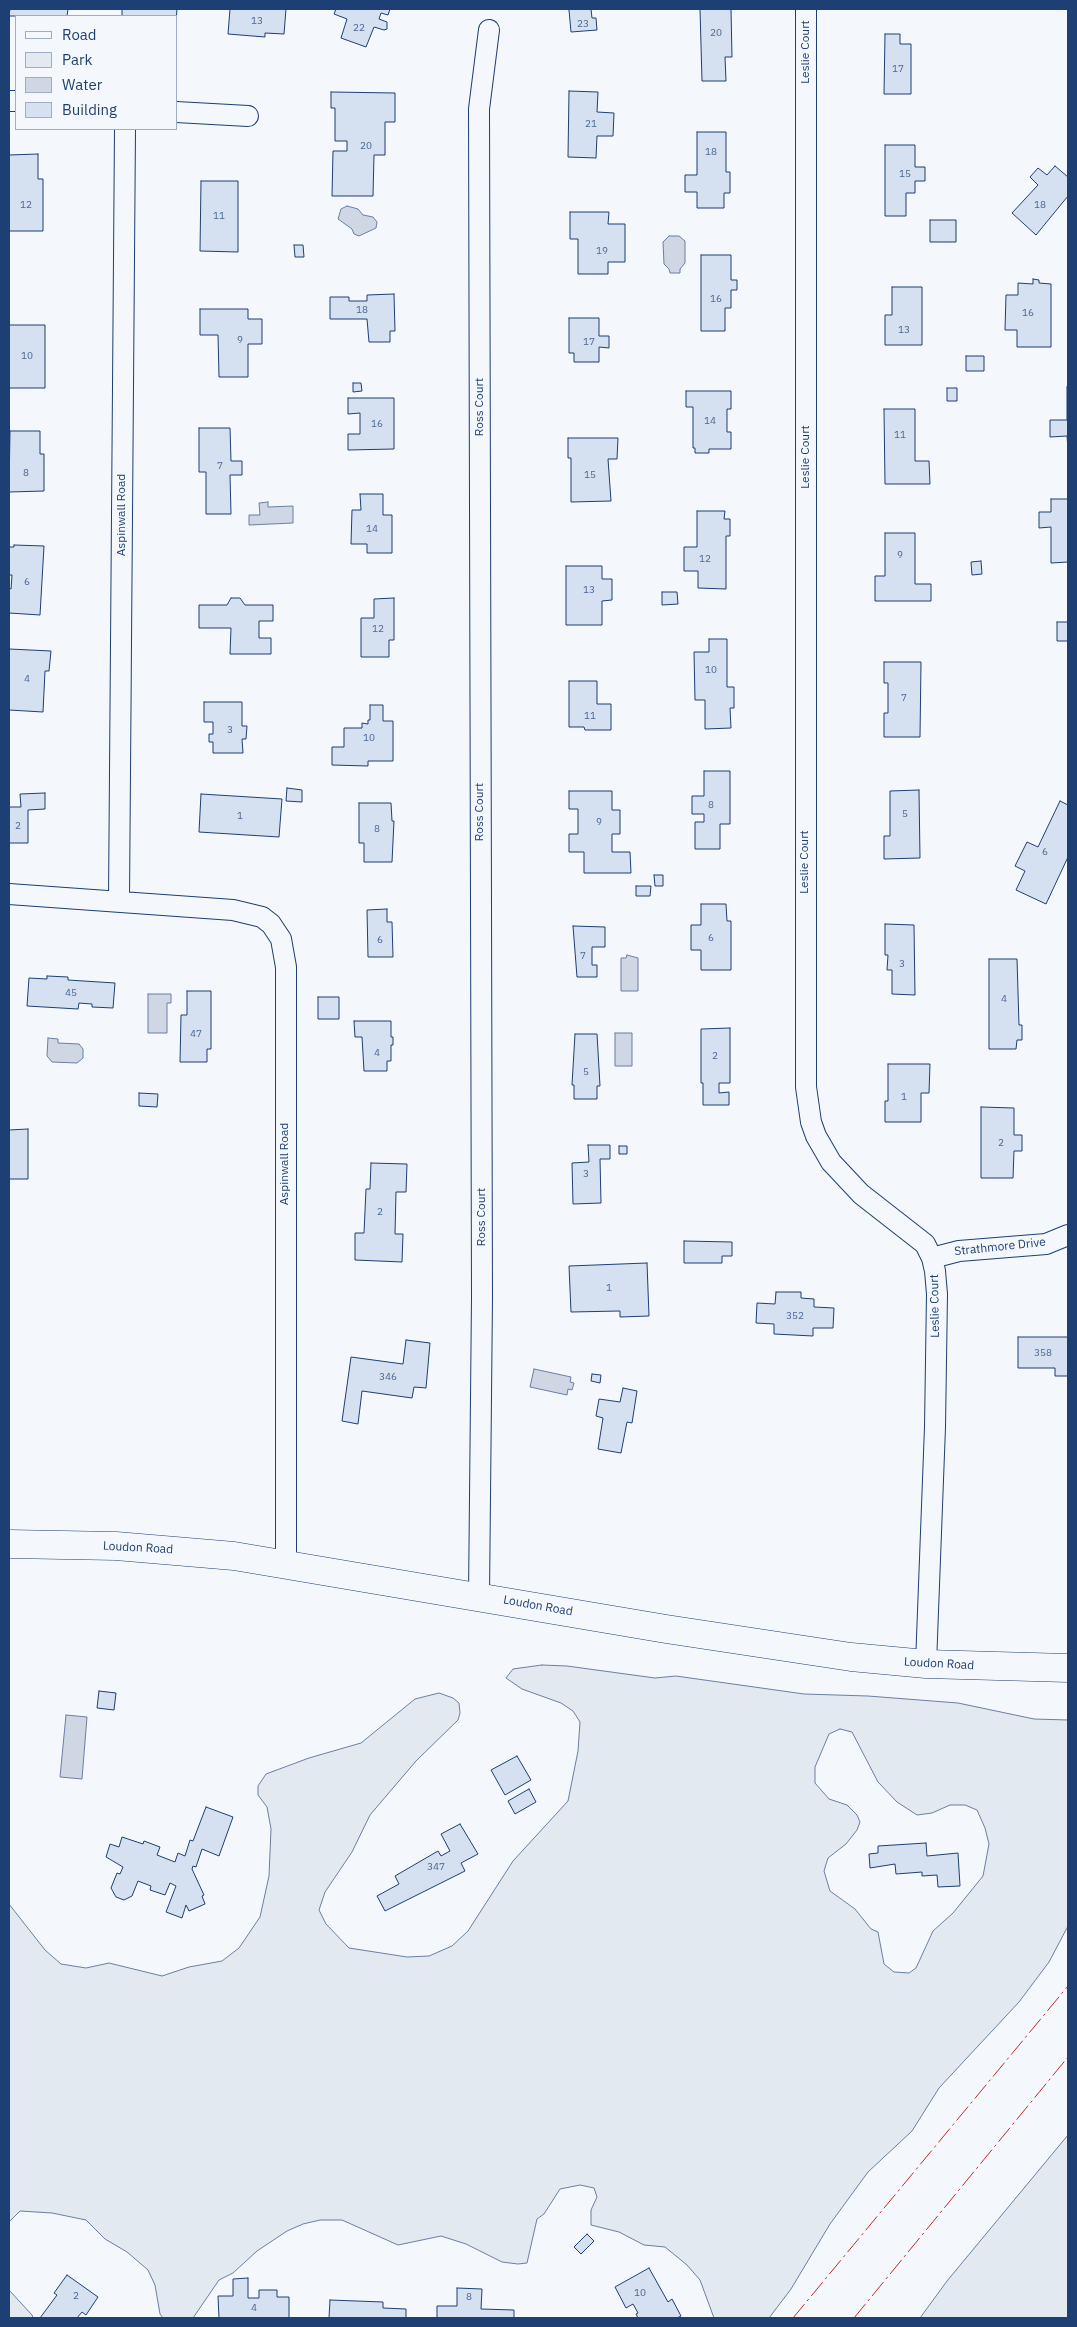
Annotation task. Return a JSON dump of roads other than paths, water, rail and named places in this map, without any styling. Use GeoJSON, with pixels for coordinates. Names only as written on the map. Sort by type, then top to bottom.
{"type":"FeatureCollection","features":[{"type":"Feature","properties":{"kind":"main road","name":"Loudon Road"},"geometry":{"type":"LineString","coordinates":[[9,1544],[116,1546],[193,1551],[286,1563],[651,1626],[851,1657],[926,1664],[1068,1668]]}},
{"type":"Feature","properties":{"kind":"street","name":"Leslie Court"},"geometry":{"type":"LineString","coordinates":[[806,9],[806,1087],[811,1122],[816,1136],[831,1162],[861,1194],[924,1244],[932,1258],[936,1288],[935,1408],[926,1664]]}},
{"type":"Feature","properties":{"kind":"street","name":"Ross Court"},"geometry":{"type":"LineString","coordinates":[[479,1596],[482,1306],[479,109],[489,30]]}},
{"type":"Feature","properties":{"kind":"street"},"geometry":{"type":"LineString","coordinates":[[178,112],[248,116]]}},
{"type":"Feature","properties":{"kind":"street","name":"Aspinwall Road"},"geometry":{"type":"LineString","coordinates":[[119,900],[125,130]]}},
{"type":"Feature","properties":{"kind":"street","name":"Aspinwall Road"},"geometry":{"type":"LineString","coordinates":[[9,894],[119,900],[234,910],[258,915],[271,924],[284,947],[286,1563]]}},
{"type":"Feature","properties":{"kind":"street","name":"Strathmore Drive"},"geometry":{"type":"LineString","coordinates":[[932,1258],[959,1251],[1046,1244],[1068,1236]]}},
{"type":"Feature","properties":{"kind":"water"},"geometry":{"type":"Polygon","coordinates":[[[347,206],[358,209],[363,215],[373,217],[377,222],[376,228],[359,236],[354,234],[352,229],[338,219],[341,209],[347,206]]]}},
{"type":"Feature","properties":{"kind":"water"},"geometry":{"type":"Polygon","coordinates":[[[669,236],[679,236],[685,241],[685,263],[680,269],[680,273],[670,273],[664,264],[663,242],[669,236]]]}},
{"type":"Feature","properties":{"kind":"water"},"geometry":{"type":"Polygon","coordinates":[[[268,502],[268,507],[293,506],[293,523],[249,525],[249,515],[260,515],[259,503],[268,502]]]}},
{"type":"Feature","properties":{"kind":"water"},"geometry":{"type":"Polygon","coordinates":[[[627,955],[638,958],[638,991],[621,991],[621,958],[626,958],[627,955]]]}},
{"type":"Feature","properties":{"kind":"water"},"geometry":{"type":"Polygon","coordinates":[[[148,994],[171,994],[171,1003],[167,1003],[167,1033],[148,1033],[148,994]]]}},
{"type":"Feature","properties":{"kind":"water"},"geometry":{"type":"Polygon","coordinates":[[[615,1033],[632,1033],[632,1066],[615,1066],[615,1033]]]}},
{"type":"Feature","properties":{"kind":"water"},"geometry":{"type":"Polygon","coordinates":[[[48,1038],[58,1039],[58,1043],[79,1044],[83,1049],[83,1058],[77,1063],[52,1062],[47,1056],[48,1038]]]}},
{"type":"Feature","properties":{"kind":"water"},"geometry":{"type":"Polygon","coordinates":[[[534,1369],[571,1377],[570,1382],[574,1383],[572,1390],[568,1389],[567,1395],[530,1387],[534,1369]]]}},
{"type":"Feature","properties":{"kind":"water"},"geometry":{"type":"Polygon","coordinates":[[[66,1715],[87,1717],[82,1779],[60,1777],[66,1715]]]}}]}
